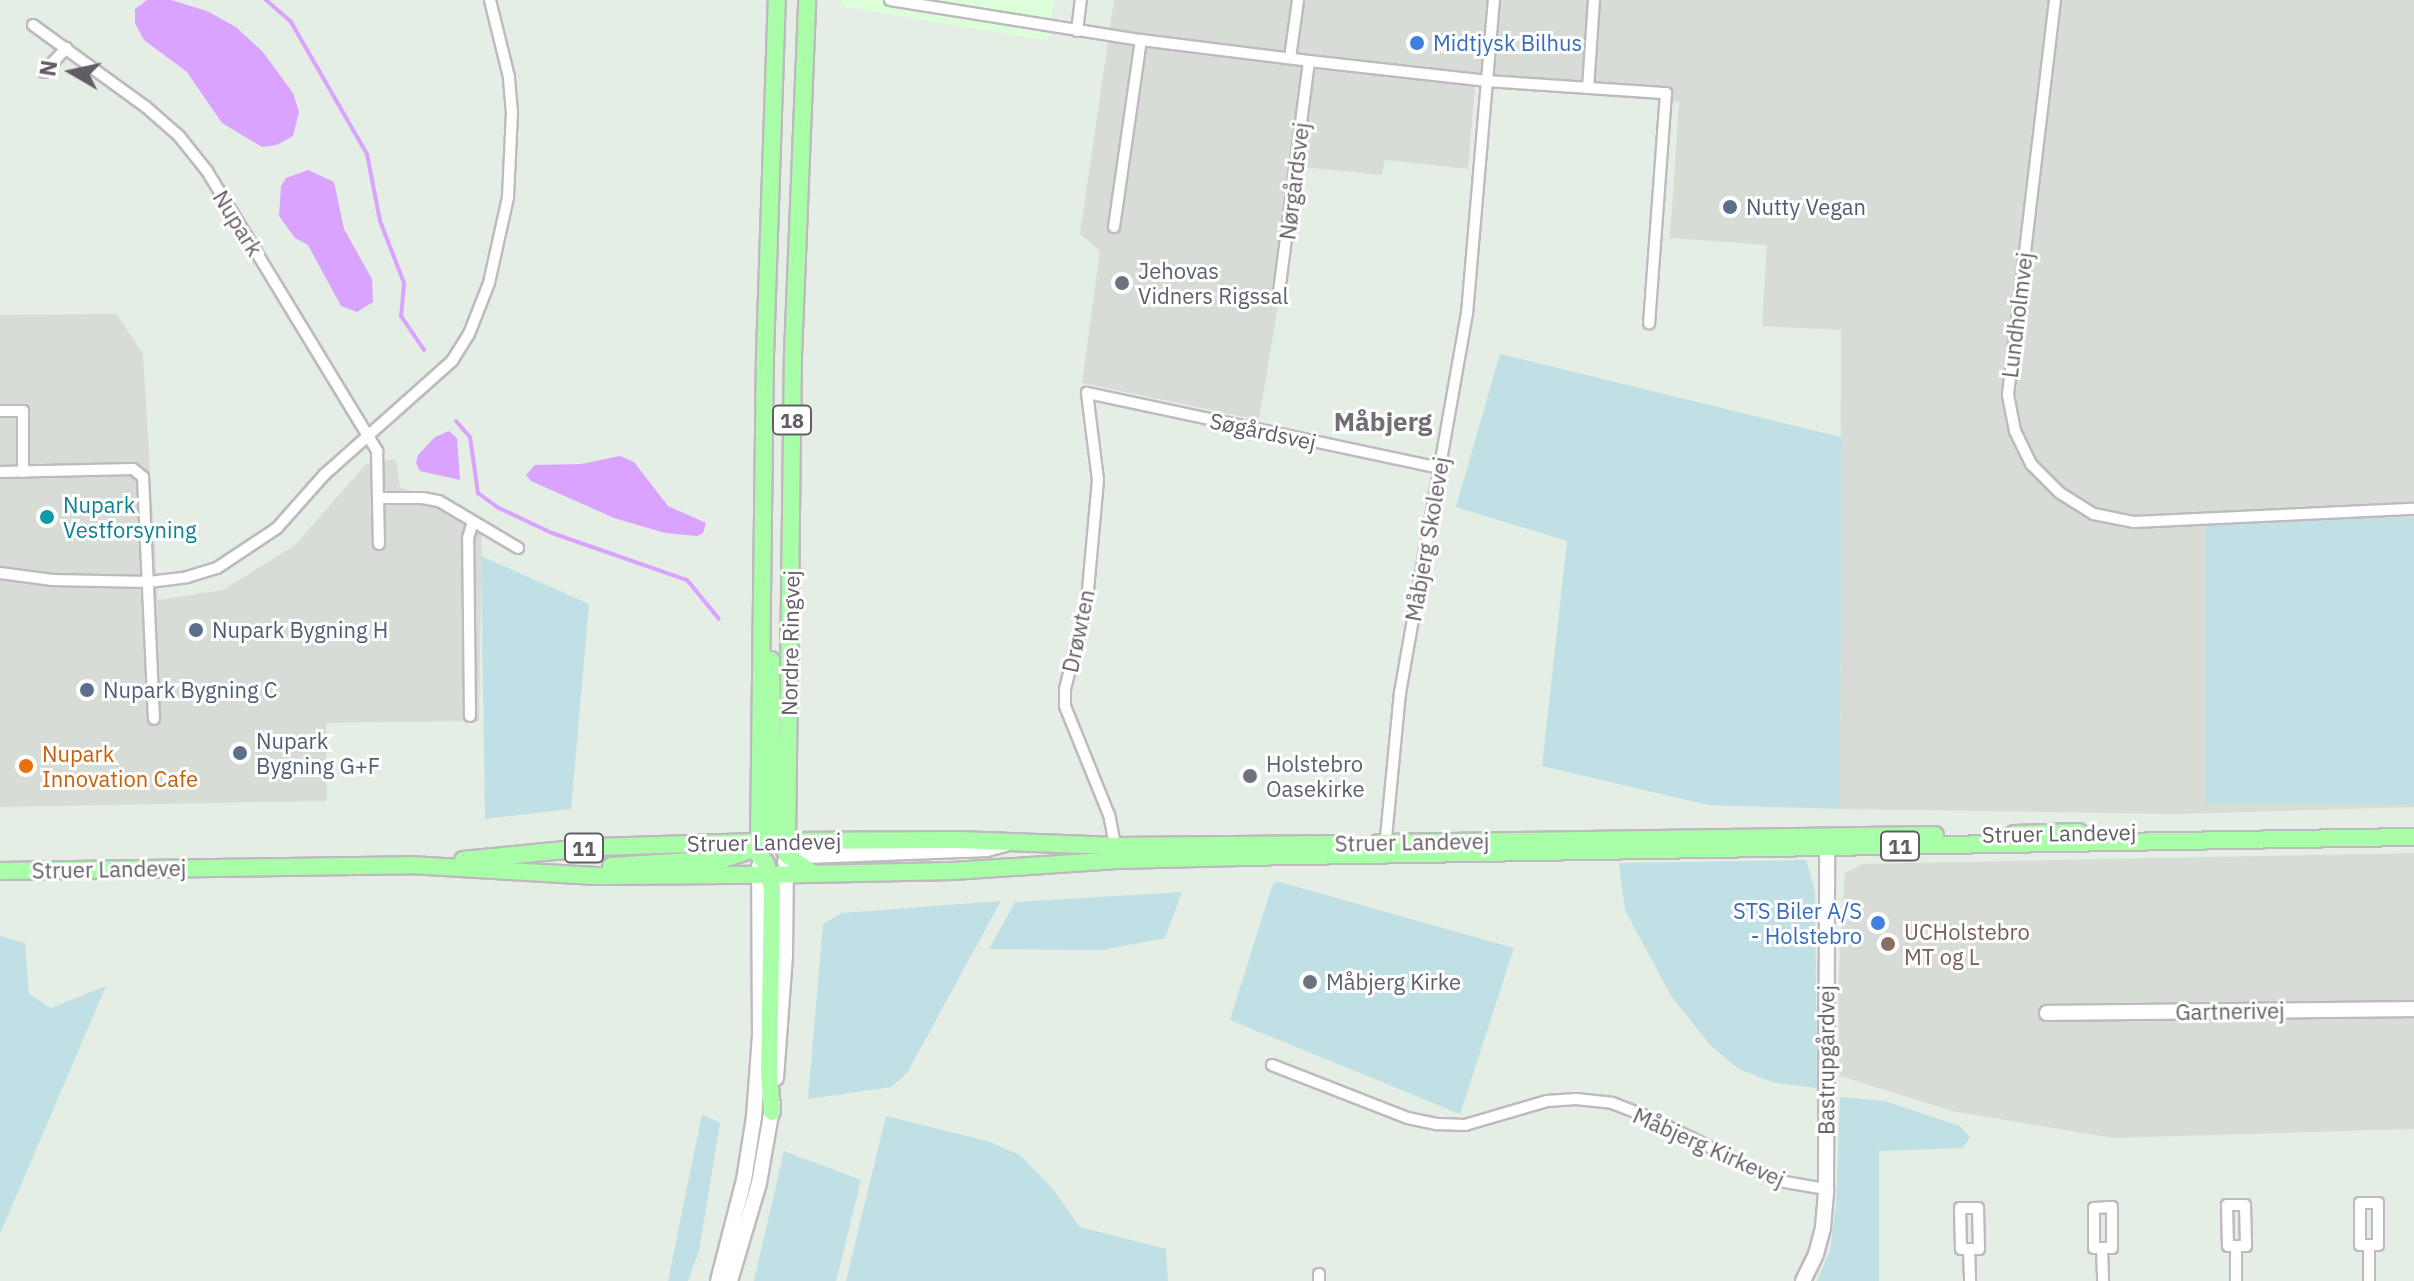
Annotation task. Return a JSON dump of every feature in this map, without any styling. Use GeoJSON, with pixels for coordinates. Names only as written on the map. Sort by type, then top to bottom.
{"type":"FeatureCollection","features":[{"type":"Feature","properties":{"kind":"main road","name":"Nordre Ringvej"},"geometry":{"type":"LineString","coordinates":[[771,853],[761,608],[765,339],[777,0]]}},
{"type":"Feature","properties":{"kind":"main road","name":"Nordre Ringvej"},"geometry":{"type":"LineString","coordinates":[[771,853],[788,806],[793,355],[807,0]]}},
{"type":"Feature","properties":{"kind":"main road","name":"Struer Landevej"},"geometry":{"type":"LineString","coordinates":[[410,865],[595,847],[771,853],[812,873],[953,871],[1116,853],[2414,827]]}},
{"type":"Feature","properties":{"kind":"main road","name":"Struer Landevej"},"geometry":{"type":"LineString","coordinates":[[1827,841],[2414,837]]}},
{"type":"Feature","properties":{"kind":"main road","name":"Struer Landevej"},"geometry":{"type":"LineString","coordinates":[[0,871],[410,865],[555,874],[771,853],[1010,842],[1116,853]]}},
{"type":"Feature","properties":{"kind":"main road"},"geometry":{"type":"LineString","coordinates":[[555,874],[579,868],[771,853],[769,1072],[772,1112]]}},
{"type":"Feature","properties":{"kind":"street"},"geometry":{"type":"LineString","coordinates":[[0,573],[53,580],[149,582],[187,577],[217,568],[251,549],[277,528],[324,475],[452,361],[469,334],[489,283],[504,222],[512,154],[509,77],[490,0]]}},
{"type":"Feature","properties":{"kind":"street"},"geometry":{"type":"LineString","coordinates":[[890,0],[1077,31],[1309,61],[1488,81],[1666,93],[1649,323]]}},
{"type":"Feature","properties":{"kind":"street"},"geometry":{"type":"LineString","coordinates":[[1077,31],[1081,0]]}},
{"type":"Feature","properties":{"kind":"street"},"geometry":{"type":"LineString","coordinates":[[1290,58],[1298,0]]}},
{"type":"Feature","properties":{"kind":"street","name":"Måbjerg Skolevej"},"geometry":{"type":"LineString","coordinates":[[1385,849],[1400,693],[1467,314],[1494,0]]}},
{"type":"Feature","properties":{"kind":"street"},"geometry":{"type":"LineString","coordinates":[[1588,88],[1594,0]]}},
{"type":"Feature","properties":{"kind":"street","name":"Lundholmvej"},"geometry":{"type":"LineString","coordinates":[[2055,0],[2008,395],[2015,431],[2031,464],[2060,493],[2094,514],[2134,522],[2414,509]]}},
{"type":"Feature","properties":{"kind":"street","name":"Nupark"},"geometry":{"type":"LineString","coordinates":[[33,25],[146,107],[179,136],[207,171],[377,451],[379,544]]}},
{"type":"Feature","properties":{"kind":"street"},"geometry":{"type":"LineString","coordinates":[[1114,227],[1141,40]]}},
{"type":"Feature","properties":{"kind":"street"},"geometry":{"type":"LineString","coordinates":[[44,72],[66,48]]}},
{"type":"Feature","properties":{"kind":"street","name":"Nørgårdsvej"},"geometry":{"type":"LineString","coordinates":[[1278,300],[1309,61]]}},
{"type":"Feature","properties":{"kind":"street","name":"Søgårdsvej"},"geometry":{"type":"LineString","coordinates":[[1087,393],[1439,468]]}},
{"type":"Feature","properties":{"kind":"street","name":"Drøwten"},"geometry":{"type":"LineString","coordinates":[[1087,393],[1098,480],[1087,601],[1065,689],[1065,706],[1109,815],[1116,853]]}},
{"type":"Feature","properties":{"kind":"street"},"geometry":{"type":"LineString","coordinates":[[0,411],[23,411],[23,472]]}},
{"type":"Feature","properties":{"kind":"street"},"geometry":{"type":"LineString","coordinates":[[0,472],[133,469],[143,477],[154,719]]}},
{"type":"Feature","properties":{"kind":"street"},"geometry":{"type":"LineString","coordinates":[[378,498],[432,499],[518,548]]}},
{"type":"Feature","properties":{"kind":"street"},"geometry":{"type":"LineString","coordinates":[[470,716],[468,538],[473,522]]}},
{"type":"Feature","properties":{"kind":"street","name":"Bastrupgårdvej"},"geometry":{"type":"LineString","coordinates":[[1803,1281],[1816,1254],[1823,1227],[1826,1189],[1827,841]]}},
{"type":"Feature","properties":{"kind":"street","name":"Nordre Ringvej"},"geometry":{"type":"LineString","coordinates":[[718,1281],[744,1180],[754,1117],[760,1035],[760,902],[771,853]]}},
{"type":"Feature","properties":{"kind":"street","name":"Gartnerivej"},"geometry":{"type":"LineString","coordinates":[[2047,1013],[2414,1009]]}},
{"type":"Feature","properties":{"kind":"street","name":"Måbjerg Kirkevej"},"geometry":{"type":"LineString","coordinates":[[1272,1065],[1408,1118],[1437,1124],[1465,1125],[1547,1101],[1576,1099],[1612,1103],[1648,1117],[1779,1181],[1826,1189]]}},
{"type":"Feature","properties":{"kind":"street"},"geometry":{"type":"LineString","coordinates":[[730,1281],[759,1183],[772,1112]]}},
{"type":"Feature","properties":{"kind":"street"},"geometry":{"type":"LineString","coordinates":[[2369,1245],[2369,1281]]}},
{"type":"Feature","properties":{"kind":"street"},"geometry":{"type":"LineString","coordinates":[[2236,1246],[2236,1281]]}},
{"type":"Feature","properties":{"kind":"street"},"geometry":{"type":"LineString","coordinates":[[2102,1248],[2103,1281]]}},
{"type":"Feature","properties":{"kind":"street"},"geometry":{"type":"LineString","coordinates":[[1969,1249],[1970,1281]]}},
{"type":"Feature","properties":{"kind":"shaded area"},"geometry":{"type":"Polygon","coordinates":[[[147,0],[171,0],[207,11],[236,27],[263,52],[293,93],[299,112],[293,136],[277,145],[262,147],[222,123],[187,72],[144,40],[135,23],[135,9],[147,0]]]}},
{"type":"Feature","properties":{"kind":"shaded area"},"geometry":{"type":"Polygon","coordinates":[[[842,0],[1054,0],[1048,41],[841,6],[842,0]]]}},
{"type":"Feature","properties":{"kind":"shaded area"},"geometry":{"type":"Polygon","coordinates":[[[1114,0],[2414,0],[2414,807],[2178,814],[1840,809],[1841,330],[1762,326],[1767,245],[1670,238],[1679,102],[1475,87],[1468,169],[1385,160],[1382,175],[1301,167],[1259,420],[1082,383],[1100,251],[1080,234],[1114,0]]]}},
{"type":"Feature","properties":{"kind":"shaded area"},"geometry":{"type":"Polygon","coordinates":[[[308,170],[334,182],[344,229],[372,279],[373,302],[357,312],[341,306],[308,245],[295,238],[279,216],[281,186],[286,178],[308,170]]]}},
{"type":"Feature","properties":{"kind":"shaded area"},"geometry":{"type":"Polygon","coordinates":[[[117,314],[143,354],[158,600],[223,590],[295,545],[366,464],[396,459],[400,487],[482,517],[479,721],[326,723],[327,801],[0,807],[0,315],[117,314]]]}},
{"type":"Feature","properties":{"kind":"shaded area"},"geometry":{"type":"Polygon","coordinates":[[[1500,354],[1841,437],[1840,809],[1708,805],[1542,766],[1567,541],[1456,507],[1500,354]]]}},
{"type":"Feature","properties":{"kind":"shaded area"},"geometry":{"type":"Polygon","coordinates":[[[449,431],[457,438],[460,480],[420,471],[416,463],[418,455],[435,437],[449,431]]]}},
{"type":"Feature","properties":{"kind":"shaded area"},"geometry":{"type":"Polygon","coordinates":[[[620,456],[634,462],[668,506],[706,523],[703,533],[697,536],[665,533],[614,518],[531,481],[526,475],[535,465],[581,464],[620,456]]]}},
{"type":"Feature","properties":{"kind":"shaded area"},"geometry":{"type":"Polygon","coordinates":[[[2206,518],[2414,518],[2414,804],[2206,804],[2206,518]]]}},
{"type":"Feature","properties":{"kind":"shaded area"},"geometry":{"type":"Polygon","coordinates":[[[481,556],[589,604],[571,809],[485,819],[481,556]]]}},
{"type":"Feature","properties":{"kind":"shaded area"},"geometry":{"type":"Polygon","coordinates":[[[2414,853],[2414,1129],[2113,1138],[1952,1111],[1840,1076],[1838,987],[1845,873],[1862,864],[2414,853]]]}},
{"type":"Feature","properties":{"kind":"shaded area"},"geometry":{"type":"Polygon","coordinates":[[[1806,860],[1815,891],[1817,1088],[1775,1083],[1739,1069],[1711,1046],[1671,996],[1625,910],[1619,863],[1806,860]]]}},
{"type":"Feature","properties":{"kind":"shaded area"},"geometry":{"type":"Polygon","coordinates":[[[1276,881],[1514,948],[1460,1114],[1230,1020],[1276,881]]]}},
{"type":"Feature","properties":{"kind":"shaded area"},"geometry":{"type":"Polygon","coordinates":[[[1182,892],[1165,938],[1102,950],[989,949],[1015,902],[1182,892]]]}},
{"type":"Feature","properties":{"kind":"shaded area"},"geometry":{"type":"Polygon","coordinates":[[[1001,901],[907,1073],[891,1087],[808,1099],[823,924],[842,913],[1001,901]]]}},
{"type":"Feature","properties":{"kind":"shaded area"},"geometry":{"type":"Polygon","coordinates":[[[0,936],[25,943],[29,994],[51,1008],[106,986],[0,1234],[0,936]]]}},
{"type":"Feature","properties":{"kind":"shaded area"},"geometry":{"type":"Polygon","coordinates":[[[1840,1097],[1885,1101],[1960,1126],[1970,1137],[1963,1148],[1879,1151],[1879,1281],[1817,1281],[1830,1250],[1836,1206],[1840,1097]]]}},
{"type":"Feature","properties":{"kind":"shaded area"},"geometry":{"type":"Polygon","coordinates":[[[702,1114],[720,1123],[699,1251],[688,1281],[668,1281],[702,1114]]]}},
{"type":"Feature","properties":{"kind":"shaded area"},"geometry":{"type":"Polygon","coordinates":[[[886,1116],[987,1141],[1020,1155],[1052,1188],[1080,1227],[1166,1249],[1168,1281],[846,1281],[886,1116]]]}},
{"type":"Feature","properties":{"kind":"shaded area"},"geometry":{"type":"Polygon","coordinates":[[[784,1151],[861,1180],[836,1281],[754,1281],[784,1151]]]}},
{"type":"Feature","properties":{"kind":"waterway"},"geometry":{"type":"LineString","coordinates":[[266,0],[291,22],[367,154],[380,221],[404,283],[401,316],[424,350]]}},
{"type":"Feature","properties":{"kind":"waterway"},"geometry":{"type":"LineString","coordinates":[[456,421],[470,437],[478,493],[499,508],[552,533],[687,580],[719,619]]}},
{"type":"Feature","properties":{"kind":"place","name":"Midtjysk Bilhus"},"geometry":{"type":"Point","coordinates":[1417,43]}},
{"type":"Feature","properties":{"kind":"place","name":"Nutty Vegan"},"geometry":{"type":"Point","coordinates":[1730,207]}},
{"type":"Feature","properties":{"kind":"place","name":"Jehovas Vidners Rigssal"},"geometry":{"type":"Point","coordinates":[1122,283]}},
{"type":"Feature","properties":{"kind":"place","name":"Nupark Vestforsyning"},"geometry":{"type":"Point","coordinates":[47,517]}},
{"type":"Feature","properties":{"kind":"place","name":"Nupark Bygning H"},"geometry":{"type":"Point","coordinates":[196,630]}},
{"type":"Feature","properties":{"kind":"place","name":"Nupark Bygning C"},"geometry":{"type":"Point","coordinates":[87,690]}},
{"type":"Feature","properties":{"kind":"place","name":"Nupark Bygning G+F"},"geometry":{"type":"Point","coordinates":[240,753]}},
{"type":"Feature","properties":{"kind":"place","name":"Nupark Innovation Cafe"},"geometry":{"type":"Point","coordinates":[26,766]}},
{"type":"Feature","properties":{"kind":"place","name":"Holstebro Oasekirke"},"geometry":{"type":"Point","coordinates":[1250,776]}},
{"type":"Feature","properties":{"kind":"place","name":"STS Biler A/S - Holstebro"},"geometry":{"type":"Point","coordinates":[1878,923]}},
{"type":"Feature","properties":{"kind":"place","name":"UCHolstebro MT og L"},"geometry":{"type":"Point","coordinates":[1888,944]}},
{"type":"Feature","properties":{"kind":"place","name":"Måbjerg Kirke"},"geometry":{"type":"Point","coordinates":[1310,982]}},
{"type":"Feature","properties":{"kind":"district","name":"Måbjerg"},"geometry":{"type":"Point","coordinates":[1383,422]}}]}
